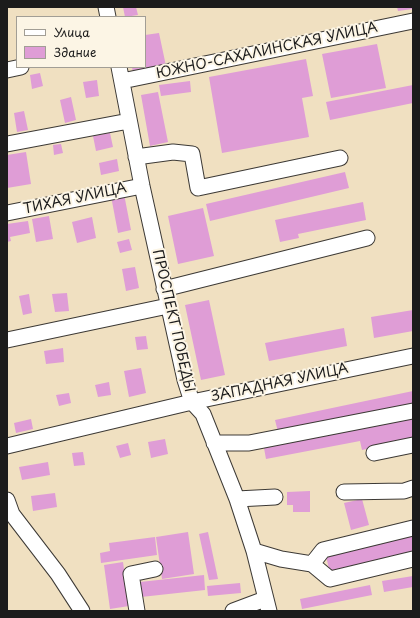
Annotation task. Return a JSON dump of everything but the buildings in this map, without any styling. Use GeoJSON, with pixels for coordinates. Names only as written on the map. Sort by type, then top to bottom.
{"type":"FeatureCollection","features":[{"type":"Feature","properties":{"kind":"street","name":"ЮЖНО-САХАЛИНСКАЯ УЛИЦА"},"geometry":{"type":"LineString","coordinates":[[120,74],[413,21]]}},
{"type":"Feature","properties":{"kind":"street","name":"ПРОСПЕКТ ПОБЕДЫ"},"geometry":{"type":"LineString","coordinates":[[120,74],[142,186],[185,380],[192,402],[202,414],[237,500],[254,551],[267,605]]}},
{"type":"Feature","properties":{"kind":"street"},"geometry":{"type":"LineString","coordinates":[[7,144],[129,121]]}},
{"type":"Feature","properties":{"kind":"street"},"geometry":{"type":"LineString","coordinates":[[136,157],[173,152],[192,154],[198,188],[340,158]]}},
{"type":"Feature","properties":{"kind":"street","name":"ТИХАЯ УЛИЦА"},"geometry":{"type":"LineString","coordinates":[[7,213],[142,186]]}},
{"type":"Feature","properties":{"kind":"street"},"geometry":{"type":"LineString","coordinates":[[164,289],[367,238]]}},
{"type":"Feature","properties":{"kind":"street"},"geometry":{"type":"LineString","coordinates":[[7,340],[168,306]]}},
{"type":"Feature","properties":{"kind":"street","name":"ЗАПАДНАЯ УЛИЦА"},"geometry":{"type":"LineString","coordinates":[[7,446],[192,402],[413,356]]}},
{"type":"Feature","properties":{"kind":"street"},"geometry":{"type":"LineString","coordinates":[[214,443],[249,444],[413,411]]}},
{"type":"Feature","properties":{"kind":"street"},"geometry":{"type":"LineString","coordinates":[[374,453],[413,445]]}},
{"type":"Feature","properties":{"kind":"street"},"geometry":{"type":"LineString","coordinates":[[344,492],[404,490],[413,488]]}},
{"type":"Feature","properties":{"kind":"street"},"geometry":{"type":"LineString","coordinates":[[237,500],[275,497]]}},
{"type":"Feature","properties":{"kind":"street"},"geometry":{"type":"LineString","coordinates":[[7,500],[12,514],[58,574],[82,611]]}},
{"type":"Feature","properties":{"kind":"street"},"geometry":{"type":"LineString","coordinates":[[312,564],[323,550],[413,528]]}},
{"type":"Feature","properties":{"kind":"street"},"geometry":{"type":"LineString","coordinates":[[254,551],[280,559],[312,564],[330,579],[413,559]]}},
{"type":"Feature","properties":{"kind":"street"},"geometry":{"type":"LineString","coordinates":[[137,611],[131,574],[155,569]]}},
{"type":"Feature","properties":{"kind":"street"},"geometry":{"type":"LineString","coordinates":[[233,611],[267,605]]}}]}
